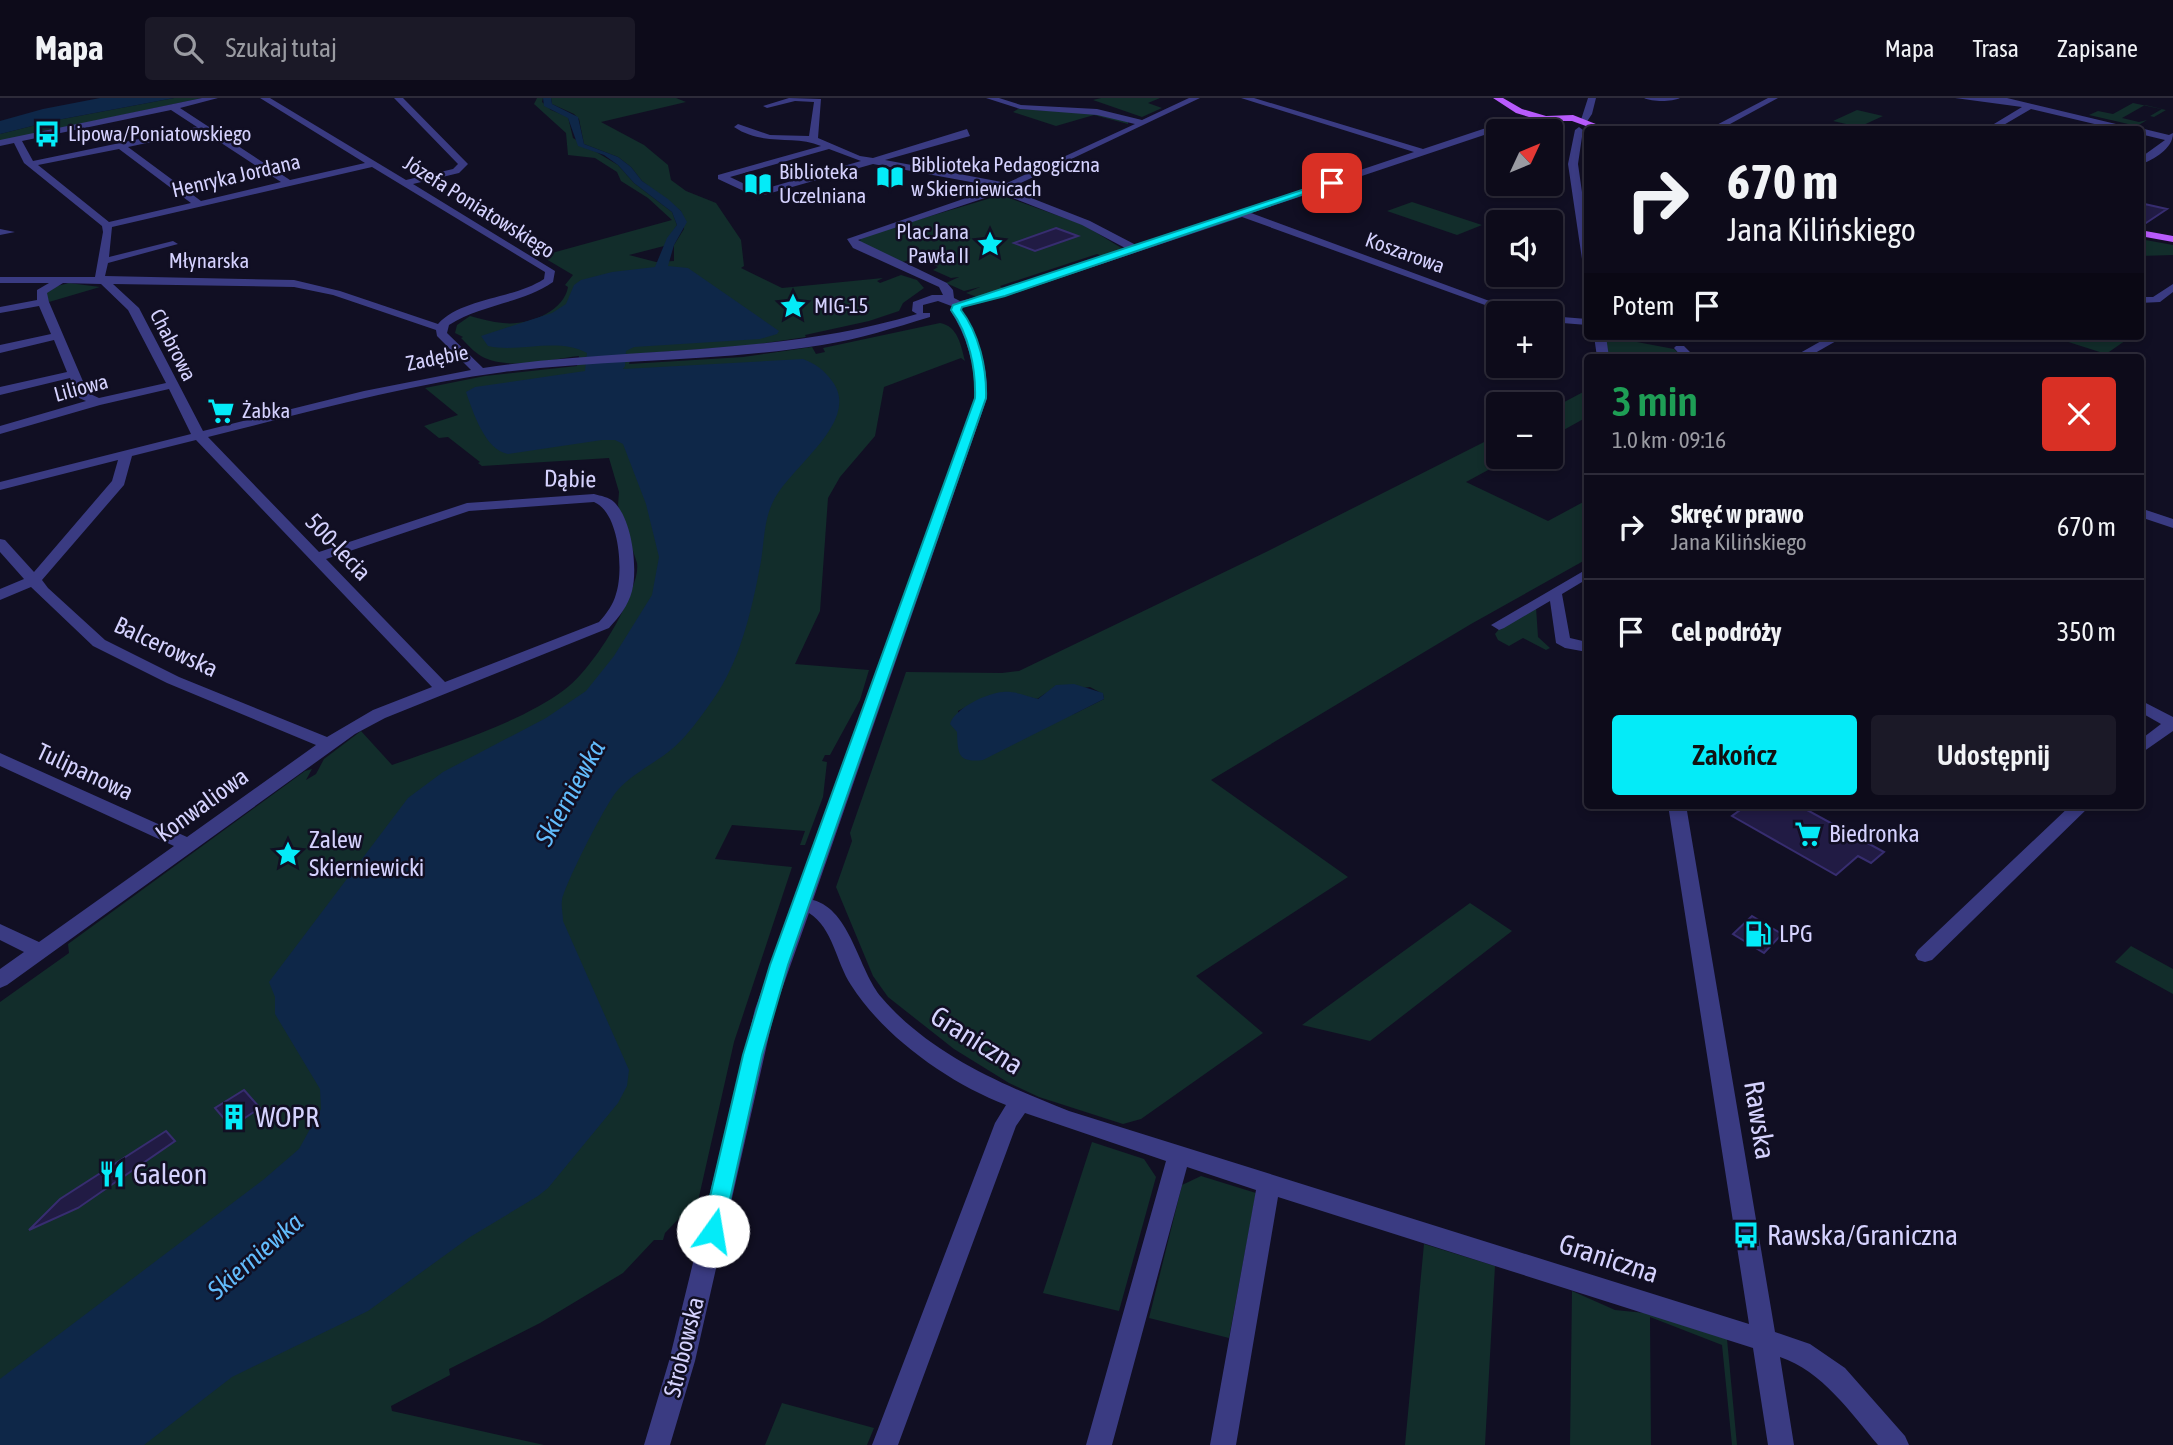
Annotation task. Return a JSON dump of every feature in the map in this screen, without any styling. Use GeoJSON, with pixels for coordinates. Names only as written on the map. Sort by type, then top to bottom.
{"type":"FeatureCollection","features":[{"type":"Feature","properties":{"kind":"main road"},"geometry":{"type":"LineString","coordinates":[[1497,98],[1545,119]]}},
{"type":"Feature","properties":{"kind":"main road"},"geometry":{"type":"LineString","coordinates":[[1563,123],[1583,126]]}},
{"type":"Feature","properties":{"kind":"main road"},"geometry":{"type":"LineString","coordinates":[[1563,128],[1583,126]]}},
{"type":"Feature","properties":{"kind":"main road"},"geometry":{"type":"LineString","coordinates":[[2144,234],[2173,239]]}},
{"type":"Feature","properties":{"kind":"street"},"geometry":{"type":"LineString","coordinates":[[0,143],[214,98]]}},
{"type":"Feature","properties":{"kind":"street","name":"Józefa Poniatowskiego"},"geometry":{"type":"LineString","coordinates":[[264,98],[550,271],[549,279],[537,288],[463,313],[446,321],[441,328]]}},
{"type":"Feature","properties":{"kind":"street"},"geometry":{"type":"LineString","coordinates":[[398,98],[463,164],[452,172],[406,183]]}},
{"type":"Feature","properties":{"kind":"street"},"geometry":{"type":"LineString","coordinates":[[990,98],[1020,107],[1097,112],[1143,123]]}},
{"type":"Feature","properties":{"kind":"street"},"geometry":{"type":"LineString","coordinates":[[1196,98],[1004,188],[856,236],[851,240],[854,244],[932,281],[936,291],[933,298],[917,304],[941,310],[1002,294],[1486,131]]}},
{"type":"Feature","properties":{"kind":"street"},"geometry":{"type":"LineString","coordinates":[[1245,98],[1423,152]]}},
{"type":"Feature","properties":{"kind":"street"},"geometry":{"type":"LineString","coordinates":[[1584,238],[1573,164],[1576,142],[1592,98]]}},
{"type":"Feature","properties":{"kind":"street"},"geometry":{"type":"LineString","coordinates":[[1648,98],[1676,98]]}},
{"type":"Feature","properties":{"kind":"street"},"geometry":{"type":"LineString","coordinates":[[1720,126],[1774,98]]}},
{"type":"Feature","properties":{"kind":"street"},"geometry":{"type":"LineString","coordinates":[[1959,98],[2007,101],[2116,126]]}},
{"type":"Feature","properties":{"kind":"street"},"geometry":{"type":"LineString","coordinates":[[766,137],[805,126],[818,101],[796,99],[767,106]]}},
{"type":"Feature","properties":{"kind":"street"},"geometry":{"type":"LineString","coordinates":[[1993,100],[2019,112]]}},
{"type":"Feature","properties":{"kind":"street"},"geometry":{"type":"LineString","coordinates":[[1995,126],[2029,106]]}},
{"type":"Feature","properties":{"kind":"street"},"geometry":{"type":"LineString","coordinates":[[173,107],[288,183]]}},
{"type":"Feature","properties":{"kind":"street"},"geometry":{"type":"LineString","coordinates":[[805,126],[813,139]]}},
{"type":"Feature","properties":{"kind":"street"},"geometry":{"type":"LineString","coordinates":[[738,127],[766,137],[813,139],[872,161],[1004,188],[1086,223],[1135,249]]}},
{"type":"Feature","properties":{"kind":"street"},"geometry":{"type":"LineString","coordinates":[[31,164],[205,128]]}},
{"type":"Feature","properties":{"kind":"street"},"geometry":{"type":"LineString","coordinates":[[1566,130],[1576,142]]}},
{"type":"Feature","properties":{"kind":"street"},"geometry":{"type":"LineString","coordinates":[[830,146],[722,177],[750,191],[764,192],[967,134],[964,131]]}},
{"type":"Feature","properties":{"kind":"street"},"geometry":{"type":"LineString","coordinates":[[2144,132],[2172,138]]}},
{"type":"Feature","properties":{"kind":"street"},"geometry":{"type":"LineString","coordinates":[[2144,159],[2172,138]]}},
{"type":"Feature","properties":{"kind":"street"},"geometry":{"type":"LineString","coordinates":[[17,140],[25,158],[31,164],[107,225],[104,261],[100,274],[102,281]]}},
{"type":"Feature","properties":{"kind":"street"},"geometry":{"type":"LineString","coordinates":[[121,146],[199,204]]}},
{"type":"Feature","properties":{"kind":"street","name":"Henryka Jordana"},"geometry":{"type":"LineString","coordinates":[[107,225],[373,164]]}},
{"type":"Feature","properties":{"kind":"street","name":"Koszarowa"},"geometry":{"type":"LineString","coordinates":[[1241,213],[1486,302]]}},
{"type":"Feature","properties":{"kind":"street"},"geometry":{"type":"LineString","coordinates":[[104,261],[173,244]]}},
{"type":"Feature","properties":{"kind":"street","name":"Młynarska"},"geometry":{"type":"LineString","coordinates":[[0,280],[270,281],[305,284],[357,297],[441,328]]}},
{"type":"Feature","properties":{"kind":"street"},"geometry":{"type":"LineString","coordinates":[[35,280],[83,395],[97,402]]}},
{"type":"Feature","properties":{"kind":"street"},"geometry":{"type":"LineString","coordinates":[[0,310],[42,297],[62,281]]}},
{"type":"Feature","properties":{"kind":"street","name":"Chabrowa"},"geometry":{"type":"LineString","coordinates":[[102,281],[133,308],[199,436]]}},
{"type":"Feature","properties":{"kind":"street","name":"Strobowska"},"geometry":{"type":"LineString","coordinates":[[657,1445],[682,1361],[765,1009],[981,398],[981,377],[965,328],[941,310],[946,288],[932,281]]}},
{"type":"Feature","properties":{"kind":"street"},"geometry":{"type":"LineString","coordinates":[[2144,300],[2156,300],[2173,287]]}},
{"type":"Feature","properties":{"kind":"street"},"geometry":{"type":"LineString","coordinates":[[933,298],[941,310]]}},
{"type":"Feature","properties":{"kind":"street","name":"Zadębie"},"geometry":{"type":"LineString","coordinates":[[0,485],[399,387],[480,372],[777,348],[861,333],[941,310]]}},
{"type":"Feature","properties":{"kind":"street","name":"Młynarska"},"geometry":{"type":"LineString","coordinates":[[411,318],[463,313]]}},
{"type":"Feature","properties":{"kind":"street"},"geometry":{"type":"LineString","coordinates":[[1563,320],[1584,322]]}},
{"type":"Feature","properties":{"kind":"street"},"geometry":{"type":"LineString","coordinates":[[441,328],[441,334],[480,372]]}},
{"type":"Feature","properties":{"kind":"street"},"geometry":{"type":"LineString","coordinates":[[0,349],[57,337]]}},
{"type":"Feature","properties":{"kind":"street"},"geometry":{"type":"LineString","coordinates":[[1805,354],[1831,340]]}},
{"type":"Feature","properties":{"kind":"street"},"geometry":{"type":"LineString","coordinates":[[0,391],[73,374]]}},
{"type":"Feature","properties":{"kind":"street","name":"Liliowa"},"geometry":{"type":"LineString","coordinates":[[0,430],[97,402],[172,385]]}},
{"type":"Feature","properties":{"kind":"street","name":"500-lecia"},"geometry":{"type":"LineString","coordinates":[[199,436],[443,689]]}},
{"type":"Feature","properties":{"kind":"street"},"geometry":{"type":"LineString","coordinates":[[0,595],[33,580],[43,572],[120,482],[127,454]]}},
{"type":"Feature","properties":{"kind":"street","name":"Dąbie"},"geometry":{"type":"LineString","coordinates":[[316,558],[427,518],[477,505],[584,498],[602,499],[613,508],[628,554],[630,574],[612,618],[591,632],[443,689]]}},
{"type":"Feature","properties":{"kind":"street"},"geometry":{"type":"LineString","coordinates":[[2144,513],[2173,524]]}},
{"type":"Feature","properties":{"kind":"street","name":"Balcerowska"},"geometry":{"type":"LineString","coordinates":[[0,543],[82,630],[116,653],[173,680],[328,744]]}},
{"type":"Feature","properties":{"kind":"street"},"geometry":{"type":"LineString","coordinates":[[1499,625],[1584,576]]}},
{"type":"Feature","properties":{"kind":"street"},"geometry":{"type":"LineString","coordinates":[[1554,593],[1557,598],[1561,638],[1571,645],[1584,647]]}},
{"type":"Feature","properties":{"kind":"street","name":"Konwaliowa"},"geometry":{"type":"LineString","coordinates":[[0,980],[328,744],[364,721],[443,689]]}},
{"type":"Feature","properties":{"kind":"street"},"geometry":{"type":"LineString","coordinates":[[2144,707],[2173,725]]}},
{"type":"Feature","properties":{"kind":"street"},"geometry":{"type":"LineString","coordinates":[[2144,745],[2160,730],[2173,725]]}},
{"type":"Feature","properties":{"kind":"street","name":"Tulipanowa"},"geometry":{"type":"LineString","coordinates":[[0,759],[188,845]]}},
{"type":"Feature","properties":{"kind":"street","name":"Rawska"},"geometry":{"type":"LineString","coordinates":[[1678,809],[1781,1445]]}},
{"type":"Feature","properties":{"kind":"street"},"geometry":{"type":"LineString","coordinates":[[1926,955],[2078,809]]}},
{"type":"Feature","properties":{"kind":"street","name":"Graniczna"},"geometry":{"type":"LineString","coordinates":[[801,904],[817,908],[831,920],[857,978],[874,1003],[898,1027],[963,1074],[1020,1102],[1179,1155],[1653,1306],[1764,1338],[1801,1352],[1836,1377],[1896,1445]]}},
{"type":"Feature","properties":{"kind":"street"},"geometry":{"type":"LineString","coordinates":[[0,931],[39,951]]}},
{"type":"Feature","properties":{"kind":"street"},"geometry":{"type":"LineString","coordinates":[[885,1445],[1006,1123],[1020,1102]]}},
{"type":"Feature","properties":{"kind":"street"},"geometry":{"type":"LineString","coordinates":[[1099,1445],[1179,1155]]}},
{"type":"Feature","properties":{"kind":"street"},"geometry":{"type":"LineString","coordinates":[[1223,1445],[1269,1183]]}},
{"type":"Feature","properties":{"kind":"green space"},"geometry":{"type":"Polygon","coordinates":[[[174,98],[202,98],[0,141],[0,134],[52,121],[174,98]]]}},
{"type":"Feature","properties":{"kind":"green space"},"geometry":{"type":"Polygon","coordinates":[[[537,98],[543,98],[542,102],[551,110],[568,117],[573,138],[618,165],[634,183],[672,212],[677,225],[664,246],[629,255],[656,262],[674,261],[674,245],[684,229],[681,211],[642,181],[631,167],[618,157],[584,144],[579,119],[552,104],[551,98],[676,98],[686,102],[601,122],[644,145],[668,165],[671,180],[686,191],[716,203],[741,240],[744,266],[741,268],[782,288],[883,278],[877,281],[880,283],[901,275],[917,280],[924,288],[903,303],[899,311],[869,321],[805,335],[806,337],[746,346],[632,354],[629,364],[743,357],[812,347],[816,354],[825,352],[823,348],[940,323],[955,332],[965,361],[961,358],[884,387],[875,436],[840,477],[828,498],[820,611],[795,664],[869,670],[860,700],[830,755],[825,755],[822,761],[827,762],[823,797],[805,845],[800,845],[805,831],[732,825],[715,859],[792,867],[734,1042],[696,1210],[687,1210],[665,1233],[663,1240],[654,1240],[623,1273],[540,1323],[449,1369],[450,1375],[391,1406],[392,1411],[544,1445],[0,1445],[0,1002],[69,953],[68,944],[305,771],[312,769],[306,780],[316,774],[324,759],[361,731],[392,765],[503,724],[546,702],[564,690],[590,664],[613,629],[633,586],[637,563],[618,505],[619,492],[609,458],[482,466],[448,437],[439,438],[424,426],[458,415],[425,388],[485,376],[577,366],[579,356],[529,363],[503,363],[492,360],[478,354],[461,338],[463,337],[455,333],[457,325],[470,316],[513,323],[543,316],[560,304],[568,287],[565,285],[573,275],[541,256],[672,220],[648,198],[621,181],[617,172],[595,158],[568,155],[566,133],[534,104],[537,98]]]}},
{"type":"Feature","properties":{"kind":"green space"},"geometry":{"type":"Polygon","coordinates":[[[1160,98],[1148,103],[1162,108],[1142,117],[1093,100],[1160,98]]]}},
{"type":"Feature","properties":{"kind":"green space"},"geometry":{"type":"Polygon","coordinates":[[[2133,103],[2144,105],[2122,118],[2139,122],[2147,120],[2137,126],[2089,115],[2098,111],[2113,114],[2133,103]]]}},
{"type":"Feature","properties":{"kind":"green space"},"geometry":{"type":"Polygon","coordinates":[[[1018,109],[1089,113],[1128,121],[1128,124],[1094,115],[1056,126],[1013,112],[1018,109]]]}},
{"type":"Feature","properties":{"kind":"green space"},"geometry":{"type":"Polygon","coordinates":[[[2162,109],[2166,110],[2154,117],[2150,116],[2162,109]]]}},
{"type":"Feature","properties":{"kind":"green space"},"geometry":{"type":"Polygon","coordinates":[[[1857,110],[1883,116],[1861,126],[1833,121],[1857,110]]]}},
{"type":"Feature","properties":{"kind":"green space","name":"Plac Jana Pawła II"},"geometry":{"type":"Polygon","coordinates":[[[1001,195],[1084,225],[1123,249],[1104,257],[1097,254],[1000,286],[1005,290],[977,297],[966,293],[980,287],[964,291],[946,283],[959,277],[951,278],[933,270],[938,267],[917,257],[900,263],[860,242],[861,237],[1001,195]]]}},
{"type":"Feature","properties":{"kind":"green space"},"geometry":{"type":"Polygon","coordinates":[[[1412,202],[1482,225],[1457,235],[1387,211],[1412,202]]]}},
{"type":"Feature","properties":{"kind":"green space"},"geometry":{"type":"Polygon","coordinates":[[[2144,240],[2173,245],[2173,255],[2144,256],[2144,240]]]}},
{"type":"Feature","properties":{"kind":"green space"},"geometry":{"type":"Polygon","coordinates":[[[69,283],[100,287],[49,302],[46,293],[69,283]]]}},
{"type":"Feature","properties":{"kind":"green space"},"geometry":{"type":"Polygon","coordinates":[[[1606,340],[1626,340],[1674,349],[1680,354],[1608,354],[1606,340]]]}},
{"type":"Feature","properties":{"kind":"green space"},"geometry":{"type":"Polygon","coordinates":[[[2062,340],[2126,340],[2106,354],[2062,340]]]}},
{"type":"Feature","properties":{"kind":"green space"},"geometry":{"type":"Polygon","coordinates":[[[1584,392],[1584,419],[1563,430],[1563,403],[1584,392]]]}},
{"type":"Feature","properties":{"kind":"green space"},"geometry":{"type":"Polygon","coordinates":[[[1486,441],[1486,469],[1490,469],[1466,482],[1548,521],[1584,502],[1584,561],[1471,624],[1211,780],[1348,877],[1196,976],[1263,1033],[1141,1119],[1123,1124],[1039,1097],[1009,1083],[954,1049],[888,997],[873,976],[836,887],[852,841],[850,833],[906,672],[1019,671],[1266,552],[1486,441]],[[1090,687],[1046,693],[1037,699],[1013,694],[988,697],[958,711],[958,739],[1074,714],[1104,699],[1103,694],[1090,687]]]}},
{"type":"Feature","properties":{"kind":"green space"},"geometry":{"type":"Polygon","coordinates":[[[1536,607],[1538,637],[1550,648],[1546,650],[1523,638],[1509,646],[1498,640],[1495,634],[1500,628],[1536,607]]]}},
{"type":"Feature","properties":{"kind":"green space"},"geometry":{"type":"Polygon","coordinates":[[[1470,903],[1512,931],[1370,1041],[1302,1025],[1470,903]]]}},
{"type":"Feature","properties":{"kind":"green space"},"geometry":{"type":"Polygon","coordinates":[[[2131,946],[2173,969],[2173,994],[2115,962],[2131,946]]]}},
{"type":"Feature","properties":{"kind":"green space"},"geometry":{"type":"Polygon","coordinates":[[[1092,1142],[1144,1159],[1156,1177],[1119,1311],[1043,1293],[1092,1142]]]}},
{"type":"Feature","properties":{"kind":"green space"},"geometry":{"type":"Polygon","coordinates":[[[1201,1176],[1256,1193],[1229,1338],[1149,1318],[1182,1185],[1201,1176]]]}},
{"type":"Feature","properties":{"kind":"green space"},"geometry":{"type":"Polygon","coordinates":[[[1424,1244],[1495,1266],[1485,1445],[1405,1445],[1424,1244]]]}},
{"type":"Feature","properties":{"kind":"green space"},"geometry":{"type":"Polygon","coordinates":[[[1572,1291],[1615,1310],[1645,1313],[1727,1339],[1737,1445],[1732,1445],[1722,1345],[1650,1317],[1651,1445],[1570,1445],[1572,1291]]]}},
{"type":"Feature","properties":{"kind":"green space"},"geometry":{"type":"Polygon","coordinates":[[[782,1403],[874,1428],[867,1445],[765,1445],[782,1403]]]}},
{"type":"Feature","properties":{"kind":"water"},"geometry":{"type":"Polygon","coordinates":[[[100,98],[174,98],[52,121],[0,134],[0,121],[100,98]]]}},
{"type":"Feature","properties":{"kind":"water","name":"Zalew Skierniewicki"},"geometry":{"type":"Polygon","coordinates":[[[543,98],[551,98],[552,104],[578,117],[584,144],[618,157],[631,167],[642,181],[681,211],[687,222],[674,245],[668,266],[688,268],[779,331],[760,339],[634,347],[626,351],[623,369],[803,359],[826,374],[839,397],[838,412],[831,428],[780,490],[769,511],[750,612],[740,646],[726,678],[700,718],[679,743],[617,791],[586,844],[562,900],[563,921],[629,1070],[627,1086],[618,1103],[548,1188],[538,1196],[470,1237],[368,1311],[232,1377],[144,1445],[0,1445],[0,1379],[263,1180],[299,1149],[321,1109],[320,1089],[275,1014],[275,997],[269,982],[408,798],[443,772],[546,718],[586,691],[614,656],[652,595],[659,557],[646,504],[623,444],[615,440],[602,440],[508,454],[500,451],[486,438],[466,392],[475,387],[585,371],[587,353],[575,348],[500,348],[488,346],[481,336],[552,313],[566,304],[574,285],[581,280],[612,272],[655,267],[667,238],[677,225],[672,212],[634,183],[618,165],[604,155],[578,146],[568,118],[544,106],[543,98]]]}},
{"type":"Feature","properties":{"kind":"water"},"geometry":{"type":"Polygon","coordinates":[[[1074,684],[1103,693],[1104,699],[983,760],[968,760],[961,755],[957,732],[950,724],[965,707],[996,693],[1012,692],[1038,699],[1056,685],[1074,684]]]}},
{"type":"Feature","properties":{"kind":"building"},"geometry":{"type":"Polygon","coordinates":[[[2144,204],[2167,209],[2144,224],[2144,204]]]}},
{"type":"Feature","properties":{"kind":"building"},"geometry":{"type":"Polygon","coordinates":[[[1056,228],[1078,236],[1035,251],[1014,243],[1056,228]]]}},
{"type":"Feature","properties":{"kind":"building","name":"Biedronka"},"geometry":{"type":"Polygon","coordinates":[[[1742,809],[1805,809],[1884,852],[1871,863],[1858,856],[1836,875],[1732,816],[1742,809]]]}},
{"type":"Feature","properties":{"kind":"building","name":"LPG"},"geometry":{"type":"Polygon","coordinates":[[[1752,916],[1782,934],[1764,953],[1733,934],[1752,916]]]}},
{"type":"Feature","properties":{"kind":"building","name":"WOPR"},"geometry":{"type":"Polygon","coordinates":[[[244,1090],[260,1108],[231,1127],[215,1108],[244,1090]]]}},
{"type":"Feature","properties":{"kind":"building","name":"Galeon"},"geometry":{"type":"Polygon","coordinates":[[[166,1131],[175,1141],[78,1208],[29,1230],[60,1199],[166,1131]]]}},
{"type":"Feature","properties":{"kind":"place","name":"Lipowa/Poniatowskiego"},"geometry":{"type":"Point","coordinates":[47,134]}},
{"type":"Feature","properties":{"kind":"place","name":"Biblioteka Pedagogiczna w Skierniewicach"},"geometry":{"type":"Point","coordinates":[890,177]}},
{"type":"Feature","properties":{"kind":"place","name":"Biblioteka Uczelniana"},"geometry":{"type":"Point","coordinates":[758,184]}},
{"type":"Feature","properties":{"kind":"place","name":"Plac Jana Pawła II"},"geometry":{"type":"Point","coordinates":[990,244]}},
{"type":"Feature","properties":{"kind":"place","name":"MIG-15"},"geometry":{"type":"Point","coordinates":[793,306]}},
{"type":"Feature","properties":{"kind":"place","name":"Żabka"},"geometry":{"type":"Point","coordinates":[221,411]}},
{"type":"Feature","properties":{"kind":"place","name":"Biedronka"},"geometry":{"type":"Point","coordinates":[1808,834]}},
{"type":"Feature","properties":{"kind":"place","name":"Zalew Skierniewicki"},"geometry":{"type":"Point","coordinates":[288,854]}},
{"type":"Feature","properties":{"kind":"place","name":"LPG"},"geometry":{"type":"Point","coordinates":[1758,934]}},
{"type":"Feature","properties":{"kind":"place","name":"WOPR"},"geometry":{"type":"Point","coordinates":[234,1117]}},
{"type":"Feature","properties":{"kind":"place","name":"Galeon"},"geometry":{"type":"Point","coordinates":[112,1174]}},
{"type":"Feature","properties":{"kind":"place","name":"Rawska/Graniczna"},"geometry":{"type":"Point","coordinates":[1746,1235]}},
{"type":"Feature","properties":{"kind":"route"},"geometry":{"type":"LineString","coordinates":[[713,1231],[752,1055],[779,965],[981,398],[981,377],[965,328],[967,325],[956,310],[958,305],[1002,294],[1332,183]]}},
{"type":"Feature","properties":{"kind":"water label","name":"Skierniewka"},"geometry":{"type":"Point","coordinates":[570,793]}},
{"type":"Feature","properties":{"kind":"water label","name":"Skierniewka"},"geometry":{"type":"Point","coordinates":[255,1256]}}]}
